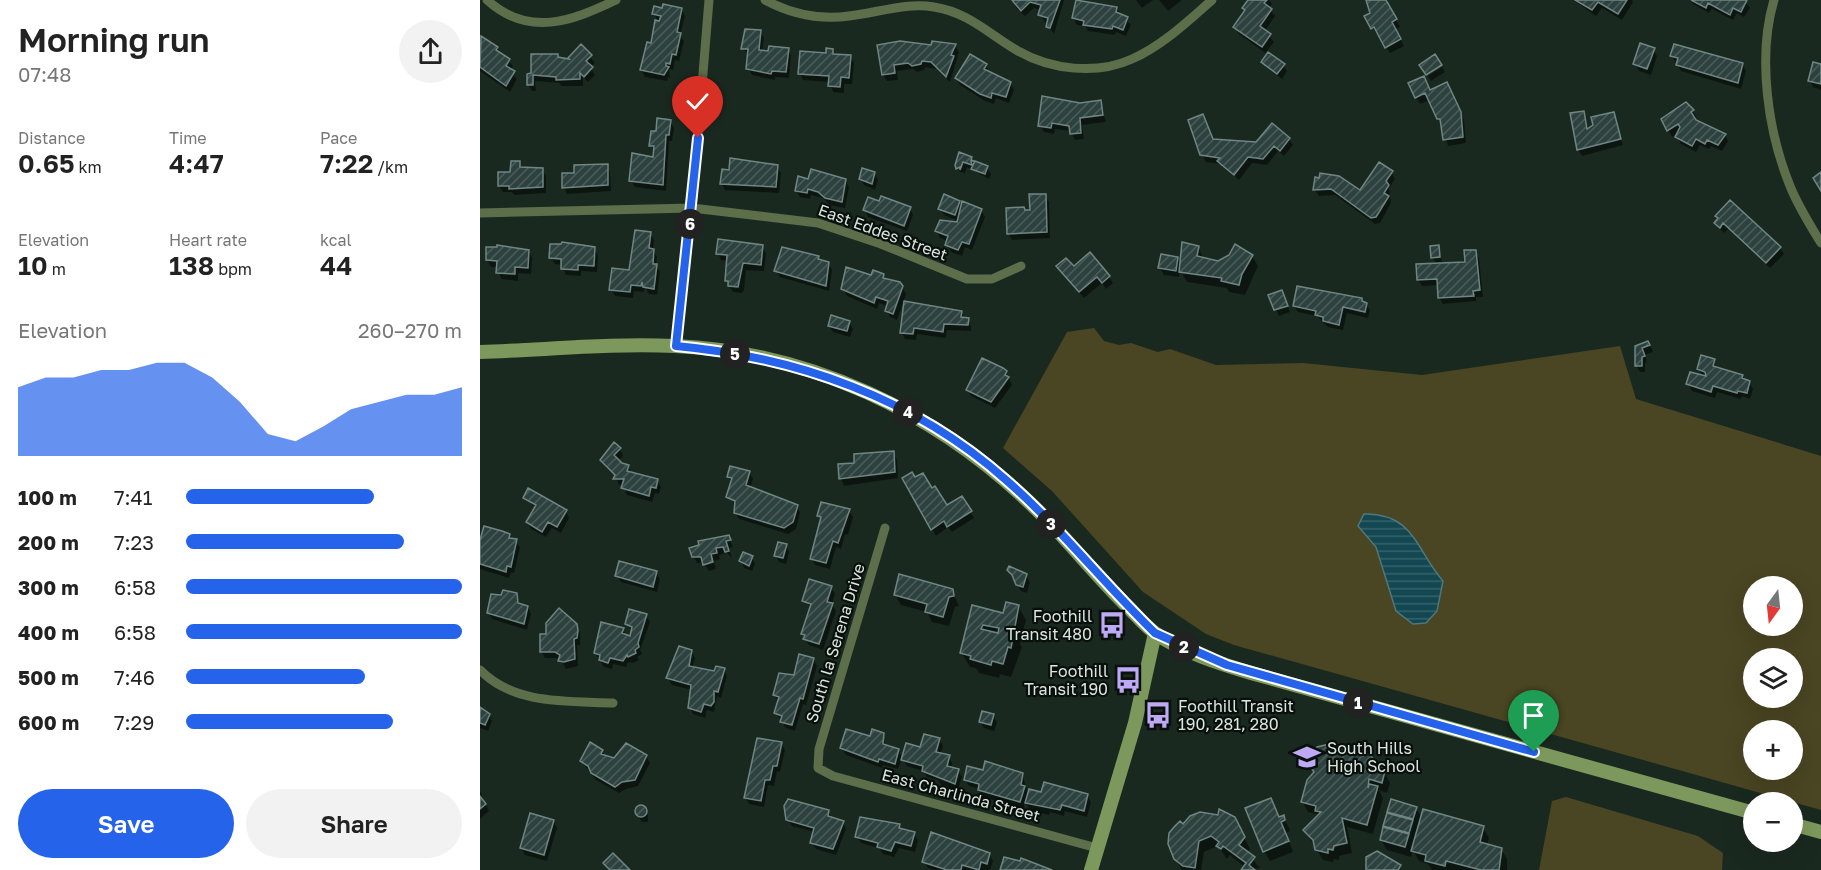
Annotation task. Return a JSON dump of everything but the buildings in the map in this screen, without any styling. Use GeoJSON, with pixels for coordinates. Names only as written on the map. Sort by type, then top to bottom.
{"type":"FeatureCollection","features":[{"type":"Feature","properties":{"kind":"main road"},"geometry":{"type":"LineString","coordinates":[[480,352],[676,346],[778,361],[874,395],[922,419],[966,447],[1006,480],[1155,633],[1203,656],[1251,673],[1743,810]]}},
{"type":"Feature","properties":{"kind":"main road"},"geometry":{"type":"LineString","coordinates":[[1091,870],[1135,723],[1155,633]]}},
{"type":"Feature","properties":{"kind":"main road"},"geometry":{"type":"LineString","coordinates":[[1803,827],[1821,832]]}},
{"type":"Feature","properties":{"kind":"street"},"geometry":{"type":"LineString","coordinates":[[487,0],[497,9],[523,20],[551,24],[581,17],[616,0]]}},
{"type":"Feature","properties":{"kind":"street"},"geometry":{"type":"LineString","coordinates":[[676,346],[693,208],[709,0]]}},
{"type":"Feature","properties":{"kind":"street"},"geometry":{"type":"LineString","coordinates":[[765,0],[782,9],[810,16],[847,16],[896,7],[934,7],[966,16],[1019,52],[1045,62],[1094,69],[1131,60],[1171,35],[1212,0]]}},
{"type":"Feature","properties":{"kind":"street"},"geometry":{"type":"LineString","coordinates":[[1774,0],[1767,45],[1767,83],[1772,119],[1790,187],[1821,243]]}},
{"type":"Feature","properties":{"kind":"street","name":"East Eddes Street"},"geometry":{"type":"LineString","coordinates":[[480,213],[693,208],[818,223],[881,244],[967,279],[992,279],[1021,266]]}},
{"type":"Feature","properties":{"kind":"street","name":"South la Serena Drive"},"geometry":{"type":"LineString","coordinates":[[818,768],[819,749],[885,528]]}},
{"type":"Feature","properties":{"kind":"street"},"geometry":{"type":"LineString","coordinates":[[480,670],[493,683],[535,699],[613,703]]}},
{"type":"Feature","properties":{"kind":"street","name":"East Charlinda Street"},"geometry":{"type":"LineString","coordinates":[[818,768],[833,776],[1097,849]]}},
{"type":"Feature","properties":{"kind":"shaded area"},"geometry":{"type":"Polygon","coordinates":[[[1094,328],[1104,341],[1119,345],[1131,343],[1158,352],[1170,349],[1216,365],[1303,363],[1422,375],[1620,346],[1636,399],[1821,456],[1821,810],[1803,805],[1803,792],[1757,792],[1234,645],[1206,634],[1143,592],[1052,491],[1003,448],[1067,332],[1094,328]]]}},
{"type":"Feature","properties":{"kind":"shaded area"},"geometry":{"type":"Polygon","coordinates":[[[1566,797],[1698,836],[1723,853],[1722,870],[1539,870],[1552,801],[1566,797]]]}},
{"type":"Feature","properties":{"kind":"water"},"geometry":{"type":"Polygon","coordinates":[[[1364,514],[1381,515],[1404,527],[1443,581],[1437,611],[1426,623],[1413,624],[1396,611],[1376,547],[1358,526],[1364,514]]]}},
{"type":"Feature","properties":{"kind":"place","name":"Foothill Transit 480"},"geometry":{"type":"Point","coordinates":[1112,625]}},
{"type":"Feature","properties":{"kind":"place","name":"Foothill Transit 190"},"geometry":{"type":"Point","coordinates":[1128,680]}},
{"type":"Feature","properties":{"kind":"place","name":"Foothill Transit 190, 281, 280"},"geometry":{"type":"Point","coordinates":[1158,715]}},
{"type":"Feature","properties":{"kind":"place","name":"South Hills High School"},"geometry":{"type":"Point","coordinates":[1307,757]}},
{"type":"Feature","properties":{"kind":"route"},"geometry":{"type":"LineString","coordinates":[[698,138],[693,208],[676,346],[778,361],[827,376],[874,395],[922,419],[966,447],[1006,480],[1043,515],[1110,590],[1155,633],[1186,648],[1251,673],[1534,752]]}}]}
